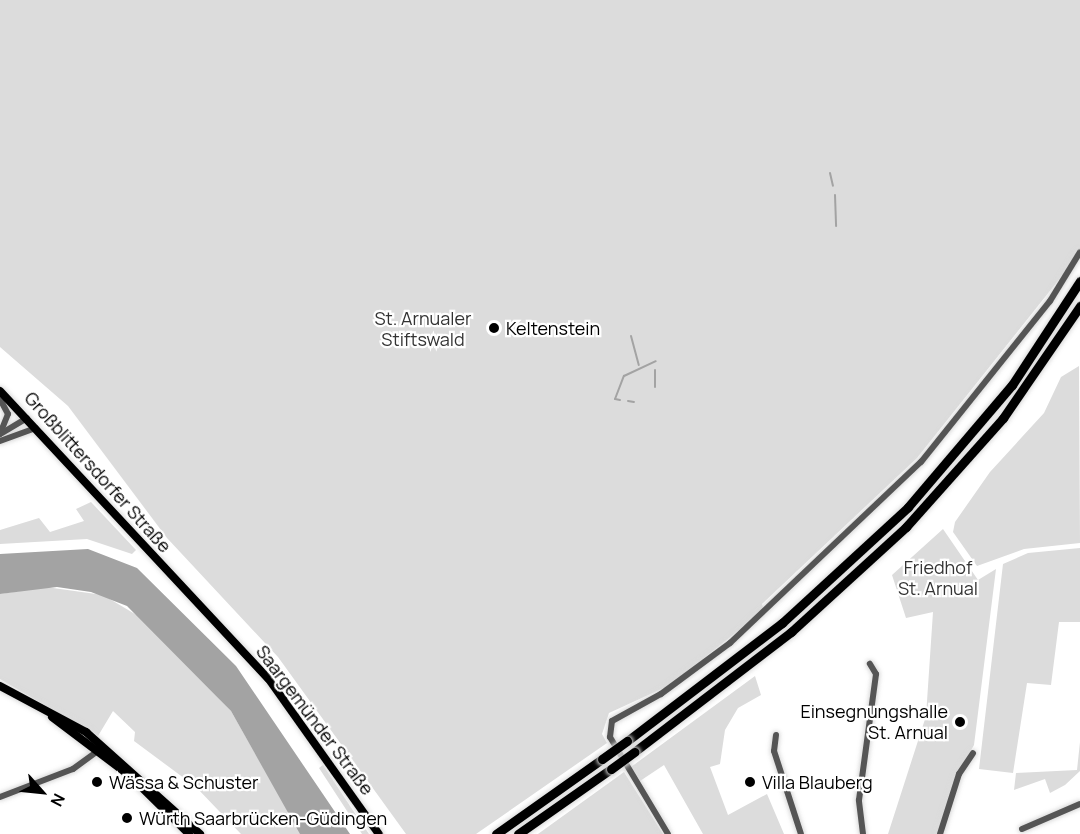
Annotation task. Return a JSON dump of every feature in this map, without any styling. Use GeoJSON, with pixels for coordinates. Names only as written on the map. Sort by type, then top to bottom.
{"type":"FeatureCollection","features":[{"type":"Feature","properties":{"kind":"highway"},"geometry":{"type":"LineString","coordinates":[[496,834],[627,741],[782,623],[908,507],[1012,385],[1080,281]]}},
{"type":"Feature","properties":{"kind":"highway"},"geometry":{"type":"LineString","coordinates":[[518,834],[634,752],[791,632],[931,502],[1015,401],[1080,306]]}},
{"type":"Feature","properties":{"kind":"main road","name":"Großblittersdorfer Straße"},"geometry":{"type":"LineString","coordinates":[[0,391],[37,428],[171,576]]}},
{"type":"Feature","properties":{"kind":"main road","name":"Saargemünder Straße"},"geometry":{"type":"LineString","coordinates":[[171,576],[268,678],[379,834]]}},
{"type":"Feature","properties":{"kind":"main road"},"geometry":{"type":"LineString","coordinates":[[0,686],[19,695],[101,748],[200,834]]}},
{"type":"Feature","properties":{"kind":"main road"},"geometry":{"type":"LineString","coordinates":[[101,748],[189,834]]}},
{"type":"Feature","properties":{"kind":"street"},"geometry":{"type":"LineString","coordinates":[[668,834],[609,734],[615,717],[643,703],[742,633],[921,462],[1050,301],[1080,252]]}},
{"type":"Feature","properties":{"kind":"street"},"geometry":{"type":"LineString","coordinates":[[0,399],[8,414],[0,434]]}},
{"type":"Feature","properties":{"kind":"street"},"geometry":{"type":"LineString","coordinates":[[0,434],[27,418]]}},
{"type":"Feature","properties":{"kind":"street"},"geometry":{"type":"LineString","coordinates":[[0,441],[37,428]]}},
{"type":"Feature","properties":{"kind":"street"},"geometry":{"type":"LineString","coordinates":[[862,834],[859,800],[876,674],[870,664]]}},
{"type":"Feature","properties":{"kind":"street"},"geometry":{"type":"LineString","coordinates":[[776,735],[774,751],[801,834]]}},
{"type":"Feature","properties":{"kind":"street"},"geometry":{"type":"LineString","coordinates":[[0,797],[73,769],[101,748]]}},
{"type":"Feature","properties":{"kind":"street"},"geometry":{"type":"LineString","coordinates":[[940,834],[959,774],[973,753]]}},
{"type":"Feature","properties":{"kind":"street"},"geometry":{"type":"LineString","coordinates":[[1022,830],[1080,804]]}},
{"type":"Feature","properties":{"kind":"green space","name":"St. Arnualer Stiftswald"},"geometry":{"type":"Polygon","coordinates":[[[0,0],[1080,0],[1080,253],[917,458],[762,604],[764,610],[670,685],[609,713],[602,734],[607,743],[476,834],[406,834],[278,657],[167,538],[68,406],[0,347],[0,0]]]}},
{"type":"Feature","properties":{"kind":"green space"},"geometry":{"type":"Polygon","coordinates":[[[1079,366],[1080,543],[1024,549],[977,566],[953,532],[955,522],[990,472],[1044,413],[1061,377],[1079,366]]]}},
{"type":"Feature","properties":{"kind":"green space"},"geometry":{"type":"Polygon","coordinates":[[[91,502],[136,550],[132,554],[87,539],[0,544],[0,530],[39,518],[50,532],[84,521],[76,509],[91,502]]]}},
{"type":"Feature","properties":{"kind":"green space","name":"Friedhof St. Arnual"},"geometry":{"type":"Polygon","coordinates":[[[943,529],[978,580],[996,569],[974,745],[958,773],[938,834],[888,834],[926,716],[933,612],[906,618],[892,575],[943,529]]]}},
{"type":"Feature","properties":{"kind":"green space"},"geometry":{"type":"Polygon","coordinates":[[[1080,548],[1080,622],[1059,622],[1051,685],[1027,683],[1013,773],[979,769],[1003,564],[1028,553],[1080,548]]]}},
{"type":"Feature","properties":{"kind":"green space"},"geometry":{"type":"Polygon","coordinates":[[[46,587],[103,595],[145,620],[231,711],[301,834],[241,834],[196,787],[134,741],[135,732],[113,711],[98,736],[0,679],[0,594],[46,587]]]}},
{"type":"Feature","properties":{"kind":"green space"},"geometry":{"type":"Polygon","coordinates":[[[755,676],[761,695],[738,708],[725,730],[720,764],[710,767],[728,815],[767,794],[784,834],[703,834],[664,765],[640,781],[631,767],[755,676]]]}},
{"type":"Feature","properties":{"kind":"green space"},"geometry":{"type":"Polygon","coordinates":[[[1080,742],[1080,771],[1065,785],[1050,793],[1045,779],[1014,790],[1016,773],[1077,770],[1080,742]]]}},
{"type":"Feature","properties":{"kind":"green space"},"geometry":{"type":"Polygon","coordinates":[[[323,765],[369,834],[362,834],[319,768],[323,765]]]}},
{"type":"Feature","properties":{"kind":"green space"},"geometry":{"type":"Polygon","coordinates":[[[624,772],[663,834],[538,834],[624,772]]]}},
{"type":"Feature","properties":{"kind":"shaded area"},"geometry":{"type":"Polygon","coordinates":[[[88,549],[137,568],[236,666],[350,834],[300,834],[231,711],[127,606],[91,592],[57,587],[0,594],[0,554],[88,549]]]}},
{"type":"Feature","properties":{"kind":"waterway"},"geometry":{"type":"LineString","coordinates":[[830,173],[833,186]]}},
{"type":"Feature","properties":{"kind":"waterway"},"geometry":{"type":"LineString","coordinates":[[835,195],[836,226]]}},
{"type":"Feature","properties":{"kind":"waterway"},"geometry":{"type":"LineString","coordinates":[[631,336],[639,365]]}},
{"type":"Feature","properties":{"kind":"waterway"},"geometry":{"type":"LineString","coordinates":[[620,400],[615,399],[624,376],[656,361]]}},
{"type":"Feature","properties":{"kind":"waterway"},"geometry":{"type":"LineString","coordinates":[[655,370],[655,387]]}},
{"type":"Feature","properties":{"kind":"waterway"},"geometry":{"type":"LineString","coordinates":[[628,401],[634,402]]}},
{"type":"Feature","properties":{"kind":"place","name":"Keltenstein"},"geometry":{"type":"Point","coordinates":[494,328]}},
{"type":"Feature","properties":{"kind":"place","name":"Einsegnungshalle St. Arnual"},"geometry":{"type":"Point","coordinates":[960,722]}},
{"type":"Feature","properties":{"kind":"place","name":"Wässa & Schuster"},"geometry":{"type":"Point","coordinates":[97,782]}},
{"type":"Feature","properties":{"kind":"place","name":"Villa Blauberg"},"geometry":{"type":"Point","coordinates":[750,782]}},
{"type":"Feature","properties":{"kind":"place","name":"Würth Saarbrücken-Güdingen"},"geometry":{"type":"Point","coordinates":[127,818]}}]}
